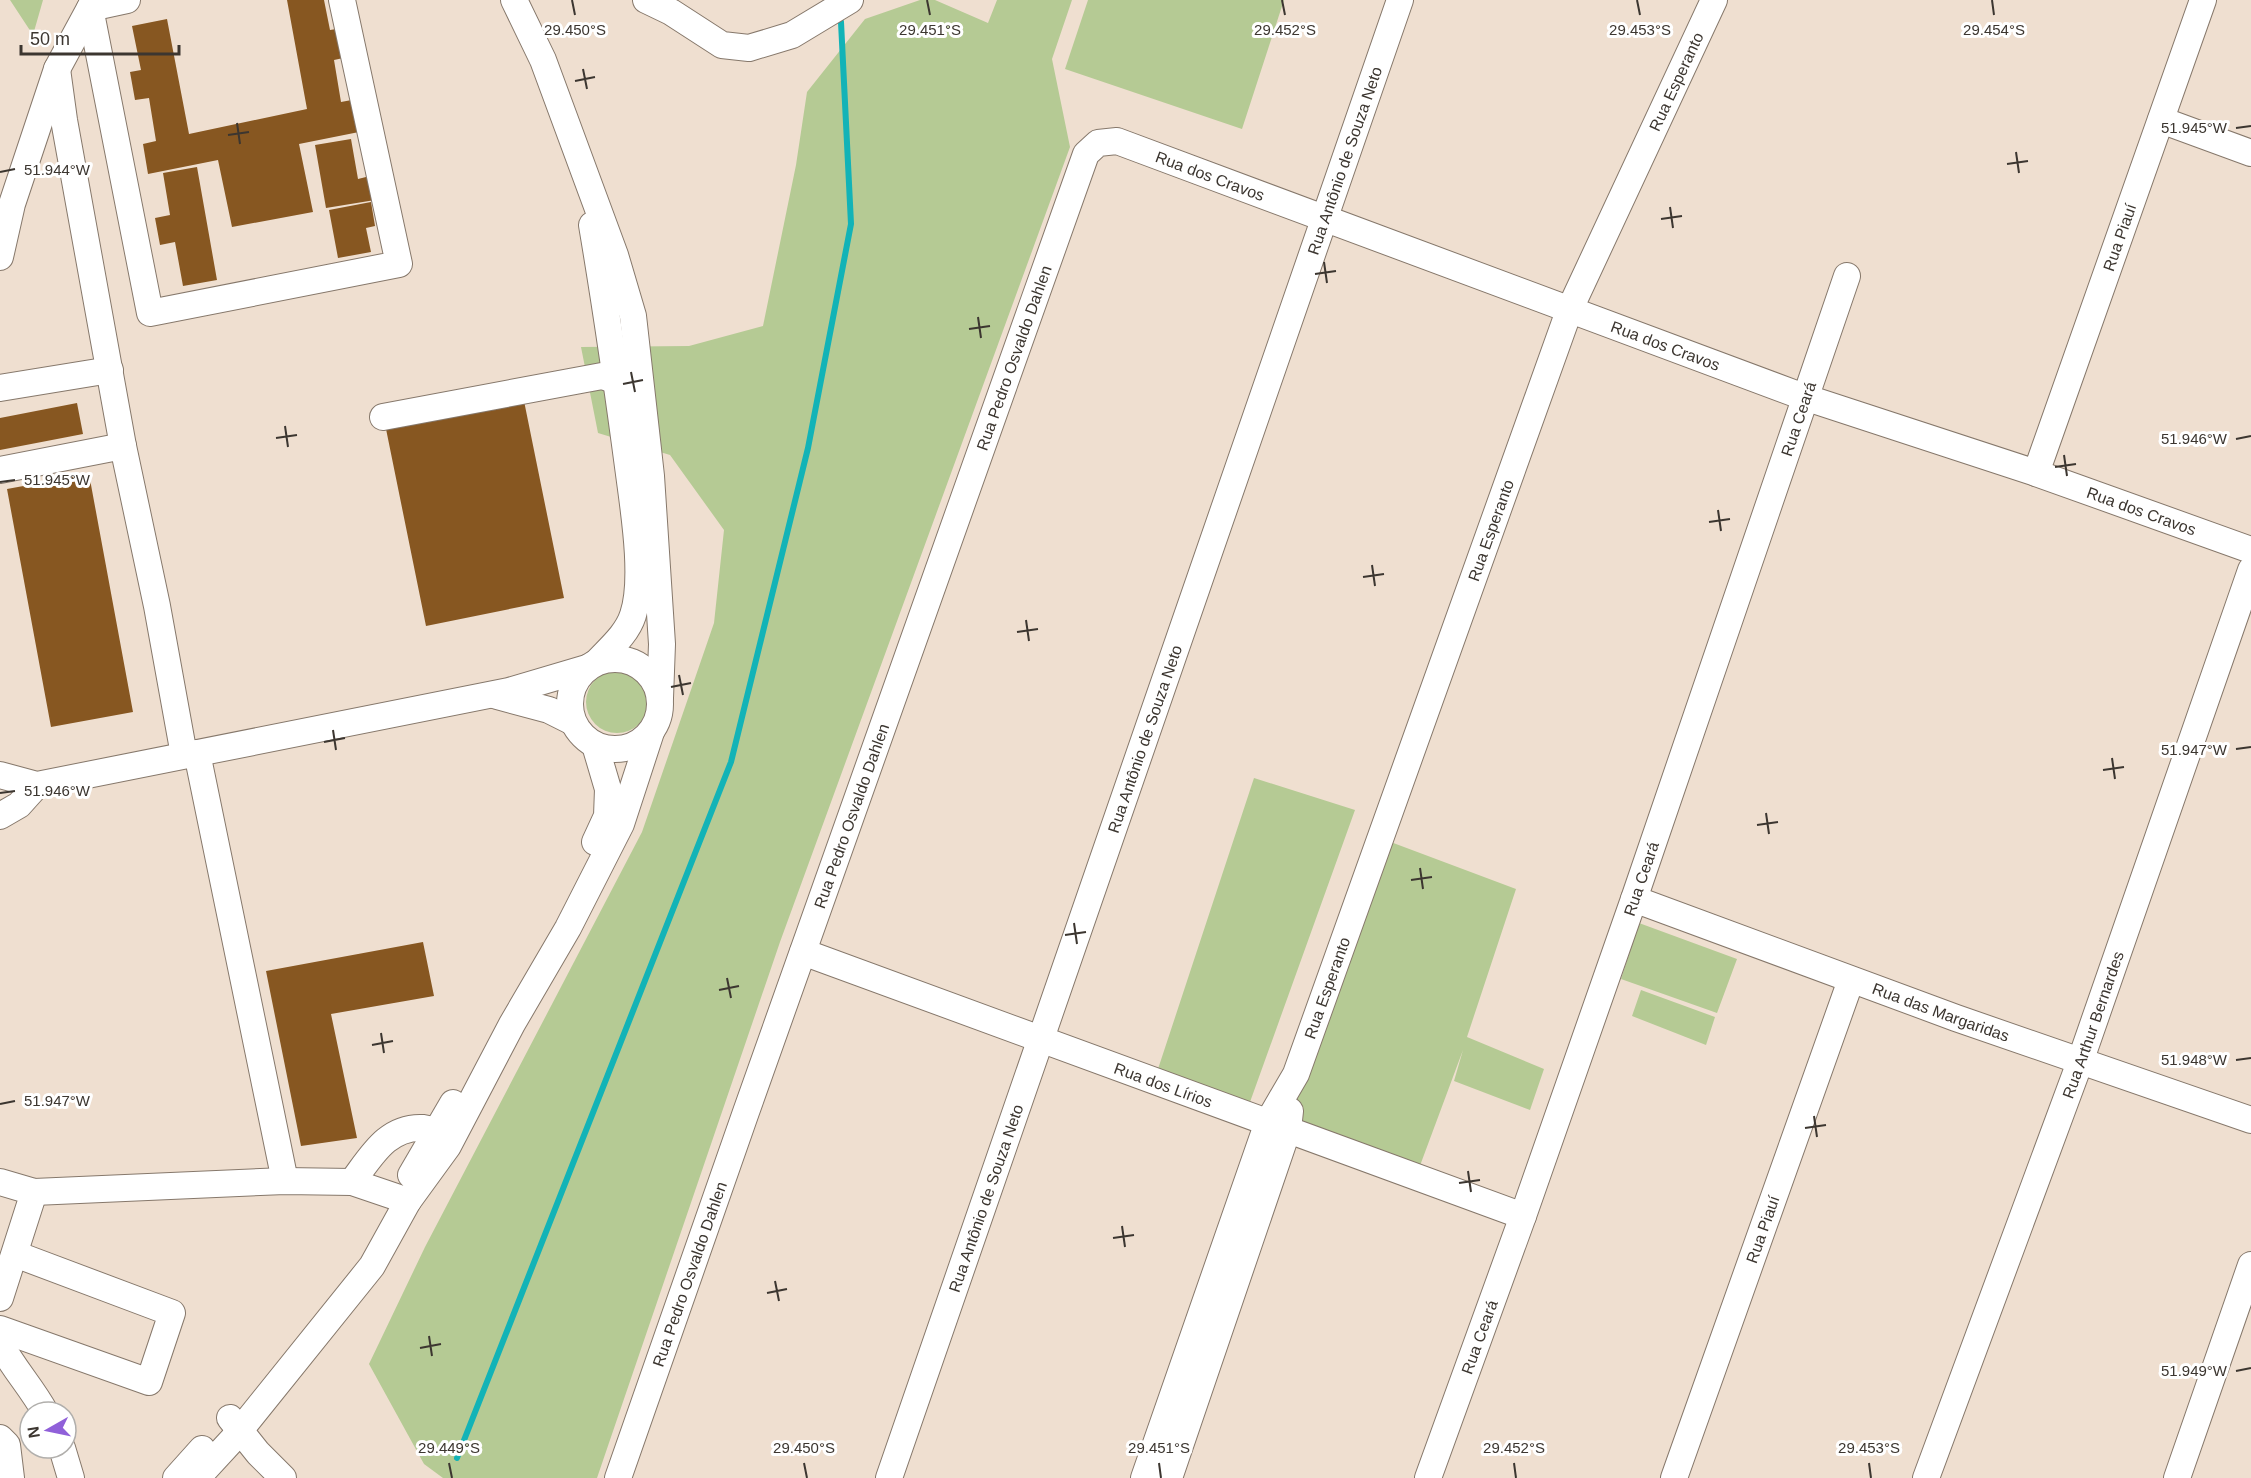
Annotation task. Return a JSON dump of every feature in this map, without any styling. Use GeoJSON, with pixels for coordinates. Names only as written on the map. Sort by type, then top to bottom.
{"type":"FeatureCollection","features":[{"type":"Feature","properties":{"kind":"street"},"geometry":{"type":"LineString","coordinates":[[0,257],[12,204],[57,69],[90,8],[127,0]]}},
{"type":"Feature","properties":{"kind":"street"},"geometry":{"type":"LineString","coordinates":[[90,8],[150,313],[399,264],[342,0]]}},
{"type":"Feature","properties":{"kind":"street"},"geometry":{"type":"LineString","coordinates":[[403,1200],[440,1160],[512,1024],[568,928],[621,824],[660,710],[662,645],[651,476],[633,316],[615,255],[543,60],[514,0]]}},
{"type":"Feature","properties":{"kind":"street"},"geometry":{"type":"LineString","coordinates":[[646,0],[670,12],[722,45],[749,48],[792,35],[850,0]]}},
{"type":"Feature","properties":{"kind":"street","name":"Rua Antônio de Souza Neto"},"geometry":{"type":"LineString","coordinates":[[889,1478],[1400,0]]}},
{"type":"Feature","properties":{"kind":"street","name":"Rua Esperanto"},"geometry":{"type":"LineString","coordinates":[[1144,1478],[1192,1371],[1569,311],[1714,0]]}},
{"type":"Feature","properties":{"kind":"street","name":"Rua Piauí"},"geometry":{"type":"LineString","coordinates":[[2036,473],[2203,0]]}},
{"type":"Feature","properties":{"kind":"street"},"geometry":{"type":"LineString","coordinates":[[57,69],[64,120],[123,446],[285,1181]]}},
{"type":"Feature","properties":{"kind":"street"},"geometry":{"type":"LineString","coordinates":[[2162,120],[2251,153]]}},
{"type":"Feature","properties":{"kind":"street","name":"Rua dos Cravos"},"geometry":{"type":"LineString","coordinates":[[1086,154],[1098,143],[1117,141],[1804,397],[2036,473],[2251,550]]}},
{"type":"Feature","properties":{"kind":"street","name":"Rua Pedro Osvaldo Dahlen"},"geometry":{"type":"LineString","coordinates":[[618,1478],[1086,154]]}},
{"type":"Feature","properties":{"kind":"street"},"geometry":{"type":"LineString","coordinates":[[583,168],[617,381],[635,524],[638,579],[633,615],[623,634],[573,687],[570,711],[579,733],[595,745],[610,750],[633,747],[651,732]]}},
{"type":"Feature","properties":{"kind":"street","name":"Rua Ceará"},"geometry":{"type":"LineString","coordinates":[[1428,1478],[1634,899],[1847,276]]}},
{"type":"Feature","properties":{"kind":"street"},"geometry":{"type":"LineString","coordinates":[[0,388],[110,370]]}},
{"type":"Feature","properties":{"kind":"street"},"geometry":{"type":"LineString","coordinates":[[383,417],[602,376],[617,381],[644,404]]}},
{"type":"Feature","properties":{"kind":"street"},"geometry":{"type":"LineString","coordinates":[[0,470],[123,446]]}},
{"type":"Feature","properties":{"kind":"street","name":"Rua Arthur Bernardes"},"geometry":{"type":"LineString","coordinates":[[1926,1478],[2080,1062],[2251,570]]}},
{"type":"Feature","properties":{"kind":"street"},"geometry":{"type":"LineString","coordinates":[[0,775],[37,785],[509,692],[592,665],[621,659],[632,662],[651,676],[660,698]]}},
{"type":"Feature","properties":{"kind":"street"},"geometry":{"type":"LineString","coordinates":[[490,695],[549,710],[573,722]]}},
{"type":"Feature","properties":{"kind":"street"},"geometry":{"type":"LineString","coordinates":[[197,1478],[235,1424],[372,1266],[434,1133],[555,925],[607,816],[608,789],[595,745]]}},
{"type":"Feature","properties":{"kind":"street"},"geometry":{"type":"LineString","coordinates":[[0,816],[19,805],[37,785]]}},
{"type":"Feature","properties":{"kind":"street","name":"Rua das Margaridas"},"geometry":{"type":"LineString","coordinates":[[1634,899],[1851,980],[2251,1120]]}},
{"type":"Feature","properties":{"kind":"street","name":"Rua dos Lírios"},"geometry":{"type":"LineString","coordinates":[[803,952],[1041,1042],[1523,1216]]}},
{"type":"Feature","properties":{"kind":"street","name":"Rua Piauí"},"geometry":{"type":"LineString","coordinates":[[1674,1478],[1851,980]]}},
{"type":"Feature","properties":{"kind":"street"},"geometry":{"type":"LineString","coordinates":[[352,1182],[373,1152],[394,1133],[414,1128],[428,1129],[434,1133],[439,1143],[440,1160]]}},
{"type":"Feature","properties":{"kind":"street"},"geometry":{"type":"LineString","coordinates":[[0,1182],[34,1192],[285,1181],[352,1182],[386,1192],[403,1200]]}},
{"type":"Feature","properties":{"kind":"street"},"geometry":{"type":"LineString","coordinates":[[0,1298],[34,1192]]}},
{"type":"Feature","properties":{"kind":"street"},"geometry":{"type":"LineString","coordinates":[[0,1329],[148,1382],[172,1313],[15,1254]]}},
{"type":"Feature","properties":{"kind":"street"},"geometry":{"type":"LineString","coordinates":[[2177,1478],[2251,1265]]}},
{"type":"Feature","properties":{"kind":"street"},"geometry":{"type":"LineString","coordinates":[[0,1343],[10,1362],[39,1400]]}},
{"type":"Feature","properties":{"kind":"street","name":"Rua Esperanto"},"geometry":{"type":"LineString","coordinates":[[1169,1478],[1192,1371]]}},
{"type":"Feature","properties":{"kind":"street"},"geometry":{"type":"LineString","coordinates":[[176,1478],[235,1424]]}},
{"type":"Feature","properties":{"kind":"street"},"geometry":{"type":"LineString","coordinates":[[235,1424],[258,1453],[284,1478]]}},
{"type":"Feature","properties":{"kind":"street"},"geometry":{"type":"LineString","coordinates":[[0,1438],[7,1445],[11,1478]]}},
{"type":"Feature","properties":{"kind":"street"},"geometry":{"type":"LineString","coordinates":[[65,1460],[70,1478]]}},
{"type":"Feature","properties":{"kind":"green space"},"geometry":{"type":"Polygon","coordinates":[[[10,0],[43,0],[33,35],[10,0]]]}},
{"type":"Feature","properties":{"kind":"green space"},"geometry":{"type":"Polygon","coordinates":[[[920,0],[935,0],[988,23],[997,0],[1072,0],[1052,59],[1070,147],[780,942],[597,1478],[443,1478],[424,1464],[369,1364],[425,1247],[642,832],[714,623],[724,530],[670,455],[598,433],[581,347],[689,346],[763,326],[796,165],[807,92],[865,19],[920,0]]]}},
{"type":"Feature","properties":{"kind":"green space"},"geometry":{"type":"Polygon","coordinates":[[[1088,0],[1284,0],[1242,129],[1065,69],[1088,0]]]}},
{"type":"Feature","properties":{"kind":"green space"},"geometry":{"type":"Polygon","coordinates":[[[617,671],[639,680],[648,702],[639,724],[617,733],[595,724],[586,702],[595,680],[617,671]]]}},
{"type":"Feature","properties":{"kind":"green space"},"geometry":{"type":"Polygon","coordinates":[[[1254,778],[1355,810],[1250,1102],[1158,1069],[1254,778]]]}},
{"type":"Feature","properties":{"kind":"green space"},"geometry":{"type":"Polygon","coordinates":[[[1388,841],[1516,889],[1467,1037],[1544,1069],[1530,1110],[1454,1081],[1463,1050],[1418,1171],[1289,1122],[1388,841]]]}},
{"type":"Feature","properties":{"kind":"green space"},"geometry":{"type":"Polygon","coordinates":[[[1639,923],[1737,959],[1717,1013],[1621,979],[1639,923]]]}},
{"type":"Feature","properties":{"kind":"green space"},"geometry":{"type":"Polygon","coordinates":[[[1641,990],[1715,1017],[1706,1045],[1632,1016],[1641,990]]]}},
{"type":"Feature","properties":{"kind":"building"},"geometry":{"type":"Polygon","coordinates":[[[287,0],[324,0],[330,30],[343,28],[348,57],[334,60],[341,102],[357,99],[364,131],[299,144],[313,212],[232,227],[218,160],[148,174],[143,144],[156,141],[149,98],[135,100],[130,72],[141,70],[132,26],[167,19],[189,134],[307,109],[287,0]]]}},
{"type":"Feature","properties":{"kind":"building"},"geometry":{"type":"Polygon","coordinates":[[[351,139],[358,179],[370,176],[375,200],[326,208],[315,145],[351,139]]]}},
{"type":"Feature","properties":{"kind":"building"},"geometry":{"type":"Polygon","coordinates":[[[197,167],[217,280],[183,286],[175,242],[160,245],[155,218],[170,215],[163,173],[197,167]]]}},
{"type":"Feature","properties":{"kind":"building"},"geometry":{"type":"Polygon","coordinates":[[[371,202],[375,226],[366,228],[371,252],[338,258],[329,210],[371,202]]]}},
{"type":"Feature","properties":{"kind":"building"},"geometry":{"type":"Polygon","coordinates":[[[523,396],[564,598],[426,626],[385,424],[523,396]]]}},
{"type":"Feature","properties":{"kind":"building"},"geometry":{"type":"Polygon","coordinates":[[[77,403],[83,434],[0,450],[0,418],[77,403]]]}},
{"type":"Feature","properties":{"kind":"building"},"geometry":{"type":"Polygon","coordinates":[[[89,474],[133,712],[51,727],[7,489],[89,474]]]}},
{"type":"Feature","properties":{"kind":"building"},"geometry":{"type":"Polygon","coordinates":[[[423,942],[434,996],[331,1014],[357,1138],[301,1146],[266,971],[423,942]]]}},
{"type":"Feature","properties":{"kind":"waterway"},"geometry":{"type":"LineString","coordinates":[[457,1458],[731,762],[808,448],[851,224],[841,22]]}}]}
